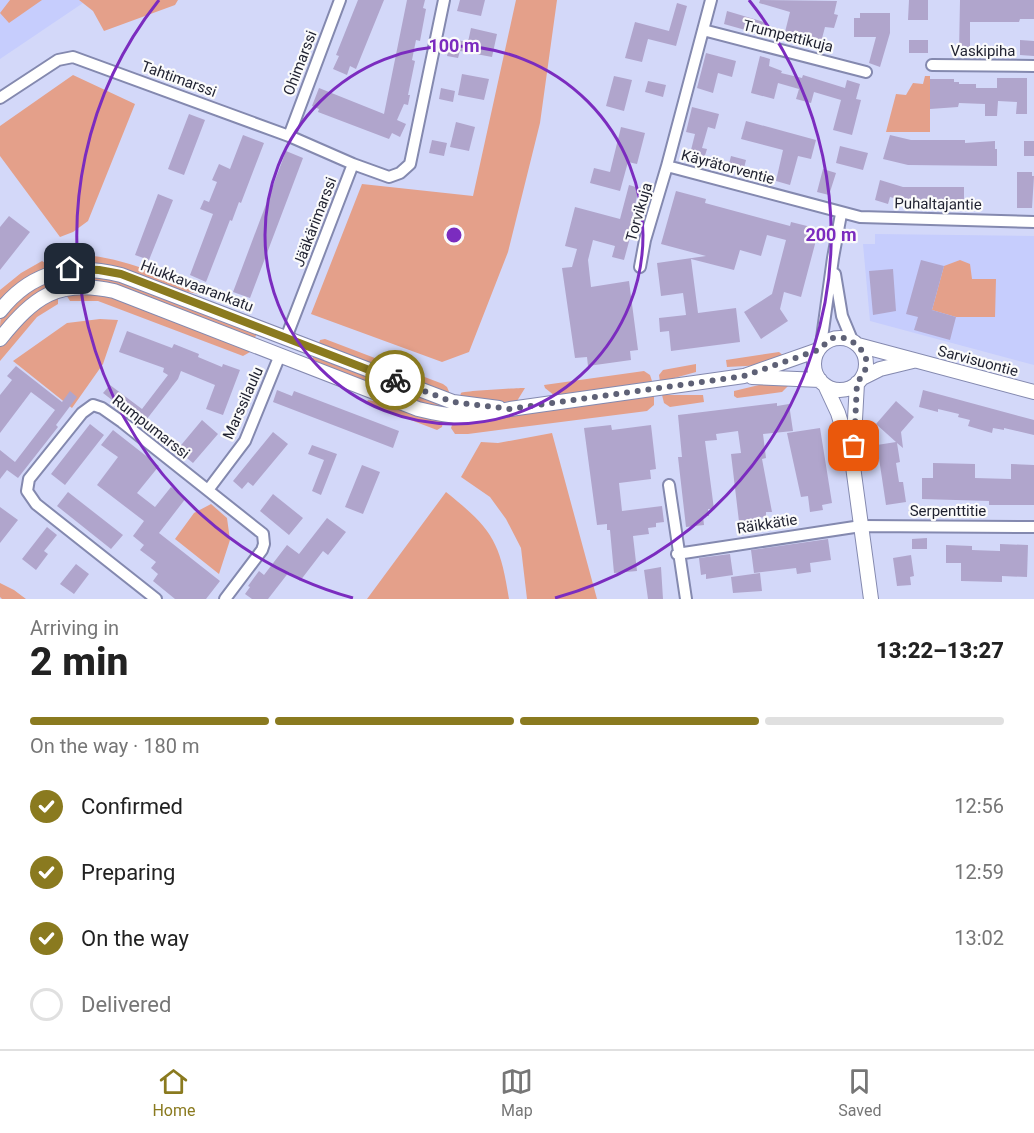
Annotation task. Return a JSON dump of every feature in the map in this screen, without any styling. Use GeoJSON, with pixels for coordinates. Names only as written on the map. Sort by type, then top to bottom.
{"type":"FeatureCollection","features":[{"type":"Feature","properties":{"kind":"street","name":"Ohimarssi"},"geometry":{"type":"LineString","coordinates":[[289,136],[340,0]]}},
{"type":"Feature","properties":{"kind":"street","name":"Jääkärimarssi"},"geometry":{"type":"LineString","coordinates":[[286,338],[353,164],[389,177],[400,173],[410,164],[444,0]]}},
{"type":"Feature","properties":{"kind":"street","name":"Käyrätorventie"},"geometry":{"type":"LineString","coordinates":[[711,0],[668,166],[841,214]]}},
{"type":"Feature","properties":{"kind":"street","name":"Trumpettikuja"},"geometry":{"type":"LineString","coordinates":[[703,30],[866,72]]}},
{"type":"Feature","properties":{"kind":"street","name":"Tahtimarssi"},"geometry":{"type":"LineString","coordinates":[[0,98],[58,60],[73,57],[289,136],[353,164]]}},
{"type":"Feature","properties":{"kind":"street","name":"Vaskipiha"},"geometry":{"type":"LineString","coordinates":[[932,65],[1034,66]]}},
{"type":"Feature","properties":{"kind":"street","name":"Torvikuja"},"geometry":{"type":"LineString","coordinates":[[640,267],[645,240],[668,166]]}},
{"type":"Feature","properties":{"kind":"street"},"geometry":{"type":"LineString","coordinates":[[841,214],[832,258],[820,347],[814,368],[838,413],[852,459],[871,599]]}},
{"type":"Feature","properties":{"kind":"street","name":"Puhaltajantie"},"geometry":{"type":"LineString","coordinates":[[841,214],[860,218],[1034,222]]}},
{"type":"Feature","properties":{"kind":"street"},"geometry":{"type":"LineString","coordinates":[[832,258],[842,316],[855,342],[866,357],[860,381],[852,459]]}},
{"type":"Feature","properties":{"kind":"street","name":"Hiukkavaarankatu"},"geometry":{"type":"LineString","coordinates":[[0,311],[19,290],[38,279],[70,269],[99,270],[121,274],[453,402],[510,409]]}},
{"type":"Feature","properties":{"kind":"street","name":"Hiukkavaarankatu"},"geometry":{"type":"LineString","coordinates":[[0,339],[29,306],[60,289],[84,286],[114,291],[418,409],[449,417],[475,417],[510,409],[744,376],[820,347]]}},
{"type":"Feature","properties":{"kind":"street"},"geometry":{"type":"LineString","coordinates":[[820,347],[838,337],[855,342]]}},
{"type":"Feature","properties":{"kind":"street"},"geometry":{"type":"LineString","coordinates":[[280,355],[286,338]]}},
{"type":"Feature","properties":{"kind":"street","name":"Sarvisuontie"},"geometry":{"type":"LineString","coordinates":[[855,342],[913,361],[1034,392]]}},
{"type":"Feature","properties":{"kind":"street","name":"Marssilaulu"},"geometry":{"type":"LineString","coordinates":[[208,490],[245,441],[280,355]]}},
{"type":"Feature","properties":{"kind":"street","name":"Sarvisuontie"},"geometry":{"type":"LineString","coordinates":[[860,381],[880,369],[913,361]]}},
{"type":"Feature","properties":{"kind":"street","name":"Hiukkavaarankatu"},"geometry":{"type":"LineString","coordinates":[[744,376],[822,383]]}},
{"type":"Feature","properties":{"kind":"street"},"geometry":{"type":"LineString","coordinates":[[822,383],[831,388],[844,390],[860,381]]}},
{"type":"Feature","properties":{"kind":"street","name":"Rumpumarssi"},"geometry":{"type":"LineString","coordinates":[[156,599],[36,504],[27,490],[29,479],[82,413],[93,405],[102,408],[122,422],[259,531],[264,539],[262,550],[225,599]]}},
{"type":"Feature","properties":{"kind":"street"},"geometry":{"type":"LineString","coordinates":[[669,485],[677,554],[686,599]]}},
{"type":"Feature","properties":{"kind":"street","name":"Serpenttitie"},"geometry":{"type":"LineString","coordinates":[[861,526],[1034,527]]}},
{"type":"Feature","properties":{"kind":"street","name":"Räikkätie"},"geometry":{"type":"LineString","coordinates":[[677,554],[861,526]]}},
{"type":"Feature","properties":{"kind":"shaded area"},"geometry":{"type":"Polygon","coordinates":[[[0,0],[79,0],[83,3],[0,59],[0,0]]]}},
{"type":"Feature","properties":{"kind":"shaded area"},"geometry":{"type":"Polygon","coordinates":[[[10,0],[42,0],[9,23],[0,13],[10,0]]]}},
{"type":"Feature","properties":{"kind":"shaded area"},"geometry":{"type":"Polygon","coordinates":[[[79,0],[178,0],[175,5],[104,31],[93,11],[79,0]]]}},
{"type":"Feature","properties":{"kind":"shaded area"},"geometry":{"type":"Polygon","coordinates":[[[516,0],[557,0],[540,123],[508,252],[469,352],[442,362],[311,314],[362,184],[473,196],[516,0]]]}},
{"type":"Feature","properties":{"kind":"shaded area"},"geometry":{"type":"Polygon","coordinates":[[[73,75],[135,104],[88,221],[73,232],[60,237],[0,156],[0,126],[73,75]]]}},
{"type":"Feature","properties":{"kind":"shaded area"},"geometry":{"type":"Polygon","coordinates":[[[925,76],[930,76],[930,132],[886,132],[896,94],[906,95],[913,83],[923,84],[925,76]]]}},
{"type":"Feature","properties":{"kind":"shaded area"},"geometry":{"type":"Polygon","coordinates":[[[875,234],[1034,236],[1034,365],[870,321],[863,244],[875,244],[875,234]]]}},
{"type":"Feature","properties":{"kind":"shaded area"},"geometry":{"type":"Polygon","coordinates":[[[84,255],[129,264],[201,291],[199,294],[56,267],[55,259],[61,256],[84,255]]]}},
{"type":"Feature","properties":{"kind":"shaded area"},"geometry":{"type":"Polygon","coordinates":[[[960,260],[970,264],[972,279],[996,279],[995,317],[956,317],[932,310],[944,266],[960,260]]]}},
{"type":"Feature","properties":{"kind":"shaded area"},"geometry":{"type":"Polygon","coordinates":[[[42,261],[47,264],[48,270],[0,304],[0,290],[21,273],[42,261]]]}},
{"type":"Feature","properties":{"kind":"shaded area"},"geometry":{"type":"Polygon","coordinates":[[[59,276],[108,276],[257,333],[254,340],[115,287],[62,284],[59,276]]]}},
{"type":"Feature","properties":{"kind":"shaded area"},"geometry":{"type":"Polygon","coordinates":[[[51,278],[54,286],[0,332],[1,318],[10,305],[23,294],[51,278]]]}},
{"type":"Feature","properties":{"kind":"shaded area"},"geometry":{"type":"Polygon","coordinates":[[[96,291],[251,349],[250,352],[243,356],[98,301],[70,301],[65,293],[96,291]]]}},
{"type":"Feature","properties":{"kind":"shaded area"},"geometry":{"type":"Polygon","coordinates":[[[58,295],[58,304],[37,317],[0,361],[0,347],[21,321],[58,295]]]}},
{"type":"Feature","properties":{"kind":"shaded area"},"geometry":{"type":"Polygon","coordinates":[[[100,319],[118,320],[103,364],[72,408],[13,361],[67,323],[100,319]]]}},
{"type":"Feature","properties":{"kind":"shaded area"},"geometry":{"type":"Polygon","coordinates":[[[325,339],[443,384],[450,394],[318,346],[320,340],[325,339]]]}},
{"type":"Feature","properties":{"kind":"shaded area"},"geometry":{"type":"Polygon","coordinates":[[[779,352],[785,357],[765,365],[727,367],[726,360],[779,352]]]}},
{"type":"Feature","properties":{"kind":"shaded area"},"geometry":{"type":"Polygon","coordinates":[[[314,355],[447,405],[445,410],[426,406],[311,362],[314,355]]]}},
{"type":"Feature","properties":{"kind":"shaded area"},"geometry":{"type":"Polygon","coordinates":[[[696,364],[696,372],[660,382],[659,375],[663,370],[696,364]]]}},
{"type":"Feature","properties":{"kind":"shaded area"},"geometry":{"type":"Polygon","coordinates":[[[644,371],[650,375],[652,381],[650,383],[555,396],[544,385],[644,371]]]}},
{"type":"Feature","properties":{"kind":"shaded area"},"geometry":{"type":"Polygon","coordinates":[[[759,385],[789,385],[782,392],[737,398],[734,396],[734,391],[759,385]]]}},
{"type":"Feature","properties":{"kind":"shaded area"},"geometry":{"type":"Polygon","coordinates":[[[525,388],[517,401],[491,403],[459,399],[461,393],[465,392],[525,388]]]}},
{"type":"Feature","properties":{"kind":"shaded area"},"geometry":{"type":"Polygon","coordinates":[[[662,395],[703,395],[704,402],[670,407],[664,403],[662,395]]]}},
{"type":"Feature","properties":{"kind":"shaded area"},"geometry":{"type":"Polygon","coordinates":[[[654,396],[654,405],[647,411],[468,434],[455,434],[451,428],[453,422],[654,396]]]}},
{"type":"Feature","properties":{"kind":"shaded area"},"geometry":{"type":"Polygon","coordinates":[[[368,400],[398,406],[443,421],[442,427],[437,430],[366,403],[368,400]]]}},
{"type":"Feature","properties":{"kind":"shaded area"},"geometry":{"type":"Polygon","coordinates":[[[552,433],[597,599],[527,599],[521,548],[506,519],[490,497],[461,477],[481,442],[498,443],[552,433]]]}},
{"type":"Feature","properties":{"kind":"shaded area"},"geometry":{"type":"Polygon","coordinates":[[[446,492],[474,516],[491,538],[502,563],[509,599],[367,599],[446,492]]]}},
{"type":"Feature","properties":{"kind":"shaded area"},"geometry":{"type":"Polygon","coordinates":[[[211,504],[227,518],[230,540],[219,574],[175,539],[194,513],[211,504]]]}},
{"type":"Feature","properties":{"kind":"shaded area"},"geometry":{"type":"Polygon","coordinates":[[[0,583],[14,590],[26,599],[2,599],[0,583]]]}},
{"type":"Feature","properties":{"kind":"building"},"geometry":{"type":"Polygon","coordinates":[[[358,0],[384,0],[356,69],[350,66],[347,75],[333,69],[339,56],[336,55],[358,0]]]}},
{"type":"Feature","properties":{"kind":"building"},"geometry":{"type":"Polygon","coordinates":[[[407,0],[425,0],[423,8],[426,9],[420,41],[416,40],[412,60],[415,61],[408,105],[404,104],[397,120],[406,124],[400,137],[392,133],[389,139],[318,112],[319,109],[312,106],[319,88],[384,114],[407,0]]]}},
{"type":"Feature","properties":{"kind":"building"},"geometry":{"type":"Polygon","coordinates":[[[460,0],[485,0],[481,16],[457,11],[460,0]]]}},
{"type":"Feature","properties":{"kind":"building"},"geometry":{"type":"Polygon","coordinates":[[[760,0],[837,1],[834,14],[838,15],[834,28],[825,27],[819,50],[783,40],[790,12],[759,3],[760,0]]]}},
{"type":"Feature","properties":{"kind":"building"},"geometry":{"type":"Polygon","coordinates":[[[909,0],[928,0],[928,20],[908,20],[909,0]]]}},
{"type":"Feature","properties":{"kind":"building"},"geometry":{"type":"Polygon","coordinates":[[[960,0],[1034,0],[1034,19],[1020,19],[1019,22],[970,22],[970,53],[959,53],[960,0]]]}},
{"type":"Feature","properties":{"kind":"building"},"geometry":{"type":"Polygon","coordinates":[[[677,3],[687,6],[676,46],[648,39],[642,62],[625,58],[635,22],[669,31],[677,3]]]}},
{"type":"Feature","properties":{"kind":"building"},"geometry":{"type":"Polygon","coordinates":[[[727,11],[767,23],[763,35],[724,24],[727,11]]]}},
{"type":"Feature","properties":{"kind":"building"},"geometry":{"type":"Polygon","coordinates":[[[860,13],[890,13],[890,33],[880,67],[869,63],[876,37],[854,37],[854,18],[860,18],[860,13]]]}},
{"type":"Feature","properties":{"kind":"building"},"geometry":{"type":"Polygon","coordinates":[[[471,28],[497,34],[492,57],[460,51],[458,58],[447,56],[451,39],[468,42],[471,28]]]}},
{"type":"Feature","properties":{"kind":"building"},"geometry":{"type":"Polygon","coordinates":[[[909,40],[928,40],[928,53],[909,53],[909,40]]]}},
{"type":"Feature","properties":{"kind":"building"},"geometry":{"type":"Polygon","coordinates":[[[1020,40],[1034,41],[1034,56],[1020,55],[1020,40]]]}},
{"type":"Feature","properties":{"kind":"building"},"geometry":{"type":"Polygon","coordinates":[[[706,53],[736,61],[732,77],[718,73],[713,93],[697,88],[706,53]]]}},
{"type":"Feature","properties":{"kind":"building"},"geometry":{"type":"Polygon","coordinates":[[[760,56],[770,59],[769,66],[782,71],[781,73],[802,78],[803,75],[845,88],[847,80],[860,84],[856,99],[861,100],[852,135],[833,130],[841,100],[814,92],[811,103],[796,99],[799,89],[778,83],[774,99],[751,93],[760,56]]]}},
{"type":"Feature","properties":{"kind":"building"},"geometry":{"type":"Polygon","coordinates":[[[462,74],[489,79],[484,100],[458,95],[462,74]]]}},
{"type":"Feature","properties":{"kind":"building"},"geometry":{"type":"Polygon","coordinates":[[[614,76],[632,80],[624,111],[606,106],[614,76]]]}},
{"type":"Feature","properties":{"kind":"building"},"geometry":{"type":"Polygon","coordinates":[[[997,78],[1027,78],[1027,114],[1016,114],[1017,102],[998,101],[997,116],[985,116],[985,104],[959,103],[958,107],[930,109],[930,79],[954,79],[954,82],[959,82],[959,84],[976,84],[976,88],[997,88],[997,78]]]}},
{"type":"Feature","properties":{"kind":"building"},"geometry":{"type":"Polygon","coordinates":[[[648,81],[666,85],[663,97],[645,92],[648,81]]]}},
{"type":"Feature","properties":{"kind":"building"},"geometry":{"type":"Polygon","coordinates":[[[441,88],[455,91],[453,102],[439,99],[441,88]]]}},
{"type":"Feature","properties":{"kind":"building"},"geometry":{"type":"Polygon","coordinates":[[[692,107],[719,114],[715,129],[708,127],[702,148],[707,149],[703,162],[689,158],[695,134],[686,132],[692,107]]]}},
{"type":"Feature","properties":{"kind":"building"},"geometry":{"type":"Polygon","coordinates":[[[189,114],[205,120],[184,175],[168,169],[189,114]]]}},
{"type":"Feature","properties":{"kind":"building"},"geometry":{"type":"Polygon","coordinates":[[[746,121],[816,140],[811,159],[798,156],[790,185],[776,181],[783,150],[741,139],[746,121]]]}},
{"type":"Feature","properties":{"kind":"building"},"geometry":{"type":"Polygon","coordinates":[[[456,122],[475,127],[469,151],[450,147],[456,122]]]}},
{"type":"Feature","properties":{"kind":"building"},"geometry":{"type":"Polygon","coordinates":[[[621,127],[645,133],[637,164],[628,162],[620,191],[590,183],[594,168],[610,172],[621,127]]]}},
{"type":"Feature","properties":{"kind":"building"},"geometry":{"type":"Polygon","coordinates":[[[243,135],[264,143],[241,203],[239,202],[232,221],[230,220],[206,282],[190,275],[213,214],[200,209],[204,200],[209,202],[217,182],[212,180],[219,164],[230,169],[243,135]]]}},
{"type":"Feature","properties":{"kind":"building"},"geometry":{"type":"Polygon","coordinates":[[[890,135],[911,140],[965,140],[965,143],[995,141],[997,166],[908,165],[883,159],[890,135]]]}},
{"type":"Feature","properties":{"kind":"building"},"geometry":{"type":"Polygon","coordinates":[[[432,140],[447,143],[444,156],[429,153],[432,140]]]}},
{"type":"Feature","properties":{"kind":"building"},"geometry":{"type":"Polygon","coordinates":[[[1024,141],[1034,141],[1034,156],[1024,156],[1024,141]]]}},
{"type":"Feature","properties":{"kind":"building"},"geometry":{"type":"Polygon","coordinates":[[[840,146],[868,153],[863,170],[836,163],[840,146]]]}},
{"type":"Feature","properties":{"kind":"building"},"geometry":{"type":"Polygon","coordinates":[[[286,151],[303,158],[250,298],[233,292],[286,151]]]}},
{"type":"Feature","properties":{"kind":"building"},"geometry":{"type":"Polygon","coordinates":[[[731,156],[746,160],[743,172],[728,168],[731,156]]]}},
{"type":"Feature","properties":{"kind":"building"},"geometry":{"type":"Polygon","coordinates":[[[823,169],[836,173],[829,195],[817,192],[823,169]]]}},
{"type":"Feature","properties":{"kind":"building"},"geometry":{"type":"Polygon","coordinates":[[[1017,172],[1032,172],[1034,176],[1032,208],[1017,208],[1017,172]]]}},
{"type":"Feature","properties":{"kind":"building"},"geometry":{"type":"Polygon","coordinates":[[[880,180],[903,187],[964,187],[964,201],[955,201],[955,208],[909,207],[909,202],[890,197],[888,204],[875,200],[880,180]]]}},
{"type":"Feature","properties":{"kind":"building"},"geometry":{"type":"Polygon","coordinates":[[[629,185],[639,188],[631,222],[637,224],[633,239],[630,238],[624,260],[612,257],[615,246],[593,240],[588,260],[591,287],[629,281],[638,350],[630,351],[631,360],[588,366],[587,357],[575,358],[562,268],[572,267],[577,249],[565,246],[575,207],[620,219],[629,185]]]}},
{"type":"Feature","properties":{"kind":"building"},"geometry":{"type":"Polygon","coordinates":[[[676,191],[706,199],[705,203],[790,226],[791,222],[819,229],[801,297],[784,292],[780,309],[788,321],[761,339],[744,312],[772,294],[786,240],[767,235],[761,256],[740,250],[734,270],[691,259],[698,313],[736,308],[740,342],[671,351],[669,331],[660,332],[659,318],[686,315],[683,293],[661,296],[657,263],[706,256],[661,244],[676,191]]]}},
{"type":"Feature","properties":{"kind":"building"},"geometry":{"type":"Polygon","coordinates":[[[158,194],[173,200],[149,260],[135,255],[158,194]]]}},
{"type":"Feature","properties":{"kind":"building"},"geometry":{"type":"Polygon","coordinates":[[[9,216],[30,232],[0,270],[0,227],[9,216]]]}},
{"type":"Feature","properties":{"kind":"building"},"geometry":{"type":"Polygon","coordinates":[[[921,260],[944,266],[932,310],[956,317],[950,340],[914,330],[918,317],[906,314],[921,260]]]}},
{"type":"Feature","properties":{"kind":"building"},"geometry":{"type":"Polygon","coordinates":[[[893,269],[896,311],[873,315],[869,271],[893,269]]]}},
{"type":"Feature","properties":{"kind":"building"},"geometry":{"type":"Polygon","coordinates":[[[127,331],[172,348],[174,344],[222,367],[223,364],[240,370],[223,415],[206,409],[215,385],[181,371],[178,379],[143,424],[103,393],[110,385],[142,409],[168,375],[163,372],[164,368],[119,352],[127,331]]]}},
{"type":"Feature","properties":{"kind":"building"},"geometry":{"type":"Polygon","coordinates":[[[16,366],[62,402],[70,391],[77,397],[56,425],[58,427],[18,478],[7,470],[0,479],[0,450],[15,462],[55,410],[31,392],[0,433],[0,395],[12,380],[7,376],[16,366]]]}},
{"type":"Feature","properties":{"kind":"building"},"geometry":{"type":"Polygon","coordinates":[[[277,390],[292,396],[294,391],[399,431],[393,448],[273,402],[277,390]]]}},
{"type":"Feature","properties":{"kind":"building"},"geometry":{"type":"Polygon","coordinates":[[[923,390],[1034,420],[1034,435],[1004,428],[1004,430],[993,428],[992,433],[968,426],[970,420],[958,417],[959,414],[919,407],[923,390]]]}},
{"type":"Feature","properties":{"kind":"building"},"geometry":{"type":"Polygon","coordinates":[[[896,401],[914,417],[901,432],[903,448],[897,443],[900,462],[896,463],[899,482],[903,482],[906,502],[886,505],[877,445],[896,442],[876,424],[896,401]]]}},
{"type":"Feature","properties":{"kind":"building"},"geometry":{"type":"Polygon","coordinates":[[[777,403],[777,406],[789,404],[793,431],[763,434],[766,458],[762,459],[772,512],[766,512],[766,517],[756,518],[757,528],[740,530],[731,454],[741,453],[738,431],[716,434],[717,440],[705,441],[714,509],[708,509],[709,516],[703,516],[704,525],[686,527],[678,457],[682,457],[678,415],[777,403]]]}},
{"type":"Feature","properties":{"kind":"building"},"geometry":{"type":"Polygon","coordinates":[[[202,420],[218,434],[193,463],[177,450],[202,420]]]}},
{"type":"Feature","properties":{"kind":"building"},"geometry":{"type":"Polygon","coordinates":[[[90,424],[104,435],[65,485],[51,474],[90,424]]]}},
{"type":"Feature","properties":{"kind":"building"},"geometry":{"type":"Polygon","coordinates":[[[611,425],[612,430],[651,425],[656,469],[650,470],[651,479],[619,483],[622,511],[662,506],[664,522],[656,523],[656,527],[648,528],[649,534],[633,536],[637,571],[614,573],[610,530],[607,530],[607,524],[597,525],[584,428],[611,425]]]}},
{"type":"Feature","properties":{"kind":"building"},"geometry":{"type":"Polygon","coordinates":[[[820,428],[832,503],[822,505],[823,510],[810,512],[808,496],[801,497],[787,433],[820,428]]]}},
{"type":"Feature","properties":{"kind":"building"},"geometry":{"type":"Polygon","coordinates":[[[113,430],[159,466],[137,493],[155,507],[171,487],[186,498],[159,533],[220,581],[206,599],[175,599],[153,581],[158,574],[151,568],[156,562],[140,550],[144,545],[133,536],[144,521],[97,485],[118,457],[101,445],[113,430]]]}},
{"type":"Feature","properties":{"kind":"building"},"geometry":{"type":"Polygon","coordinates":[[[273,432],[288,444],[253,486],[248,482],[242,489],[233,481],[273,432]]]}},
{"type":"Feature","properties":{"kind":"building"},"geometry":{"type":"Polygon","coordinates":[[[312,445],[337,454],[321,495],[312,491],[324,460],[308,454],[312,445]]]}},
{"type":"Feature","properties":{"kind":"building"},"geometry":{"type":"Polygon","coordinates":[[[933,463],[975,464],[975,478],[1011,479],[1011,464],[1034,465],[1034,505],[989,505],[989,501],[922,499],[922,478],[933,478],[933,463]]]}},
{"type":"Feature","properties":{"kind":"building"},"geometry":{"type":"Polygon","coordinates":[[[362,465],[380,472],[363,514],[345,507],[362,465]]]}},
{"type":"Feature","properties":{"kind":"building"},"geometry":{"type":"Polygon","coordinates":[[[68,492],[123,535],[111,549],[57,506],[68,492]]]}},
{"type":"Feature","properties":{"kind":"building"},"geometry":{"type":"Polygon","coordinates":[[[273,494],[303,518],[289,535],[260,511],[273,494]]]}},
{"type":"Feature","properties":{"kind":"building"},"geometry":{"type":"Polygon","coordinates":[[[0,507],[18,520],[0,543],[0,507]]]}},
{"type":"Feature","properties":{"kind":"building"},"geometry":{"type":"Polygon","coordinates":[[[327,518],[346,532],[328,555],[323,551],[300,581],[289,572],[268,599],[252,599],[245,594],[259,571],[264,575],[287,545],[299,554],[327,518]]]}},
{"type":"Feature","properties":{"kind":"building"},"geometry":{"type":"Polygon","coordinates":[[[47,527],[57,535],[44,551],[48,554],[36,570],[22,559],[47,527]]]}},
{"type":"Feature","properties":{"kind":"building"},"geometry":{"type":"Polygon","coordinates":[[[927,538],[927,549],[912,549],[912,539],[927,538]]]}},
{"type":"Feature","properties":{"kind":"building"},"geometry":{"type":"Polygon","coordinates":[[[828,539],[831,560],[810,563],[811,572],[797,574],[796,568],[754,573],[751,550],[828,539]]]}},
{"type":"Feature","properties":{"kind":"building"},"geometry":{"type":"Polygon","coordinates":[[[1000,544],[1028,545],[1027,577],[1002,576],[1002,582],[961,581],[961,563],[946,563],[946,545],[972,546],[972,550],[1000,551],[1000,544]]]}},
{"type":"Feature","properties":{"kind":"building"},"geometry":{"type":"Polygon","coordinates":[[[730,554],[733,575],[706,579],[706,574],[701,575],[699,558],[730,554]]]}},
{"type":"Feature","properties":{"kind":"building"},"geometry":{"type":"Polygon","coordinates":[[[911,555],[914,576],[910,577],[911,585],[897,586],[893,558],[911,555]]]}},
{"type":"Feature","properties":{"kind":"building"},"geometry":{"type":"Polygon","coordinates":[[[76,564],[89,574],[74,594],[60,584],[76,564]]]}},
{"type":"Feature","properties":{"kind":"building"},"geometry":{"type":"Polygon","coordinates":[[[661,567],[663,599],[648,599],[644,570],[661,567]]]}},
{"type":"Feature","properties":{"kind":"building"},"geometry":{"type":"Polygon","coordinates":[[[760,573],[762,591],[733,593],[731,577],[760,573]]]}},
{"type":"Feature","properties":{"kind":"way so far"},"geometry":{"type":"LineString","coordinates":[[395,380],[453,402],[510,409],[744,376],[818,350],[832,338],[845,338],[858,345],[866,357],[865,371],[857,383],[854,446]]}},
{"type":"Feature","properties":{"kind":"route"},"geometry":{"type":"LineString","coordinates":[[70,269],[84,268],[121,274],[395,380]]}}]}
